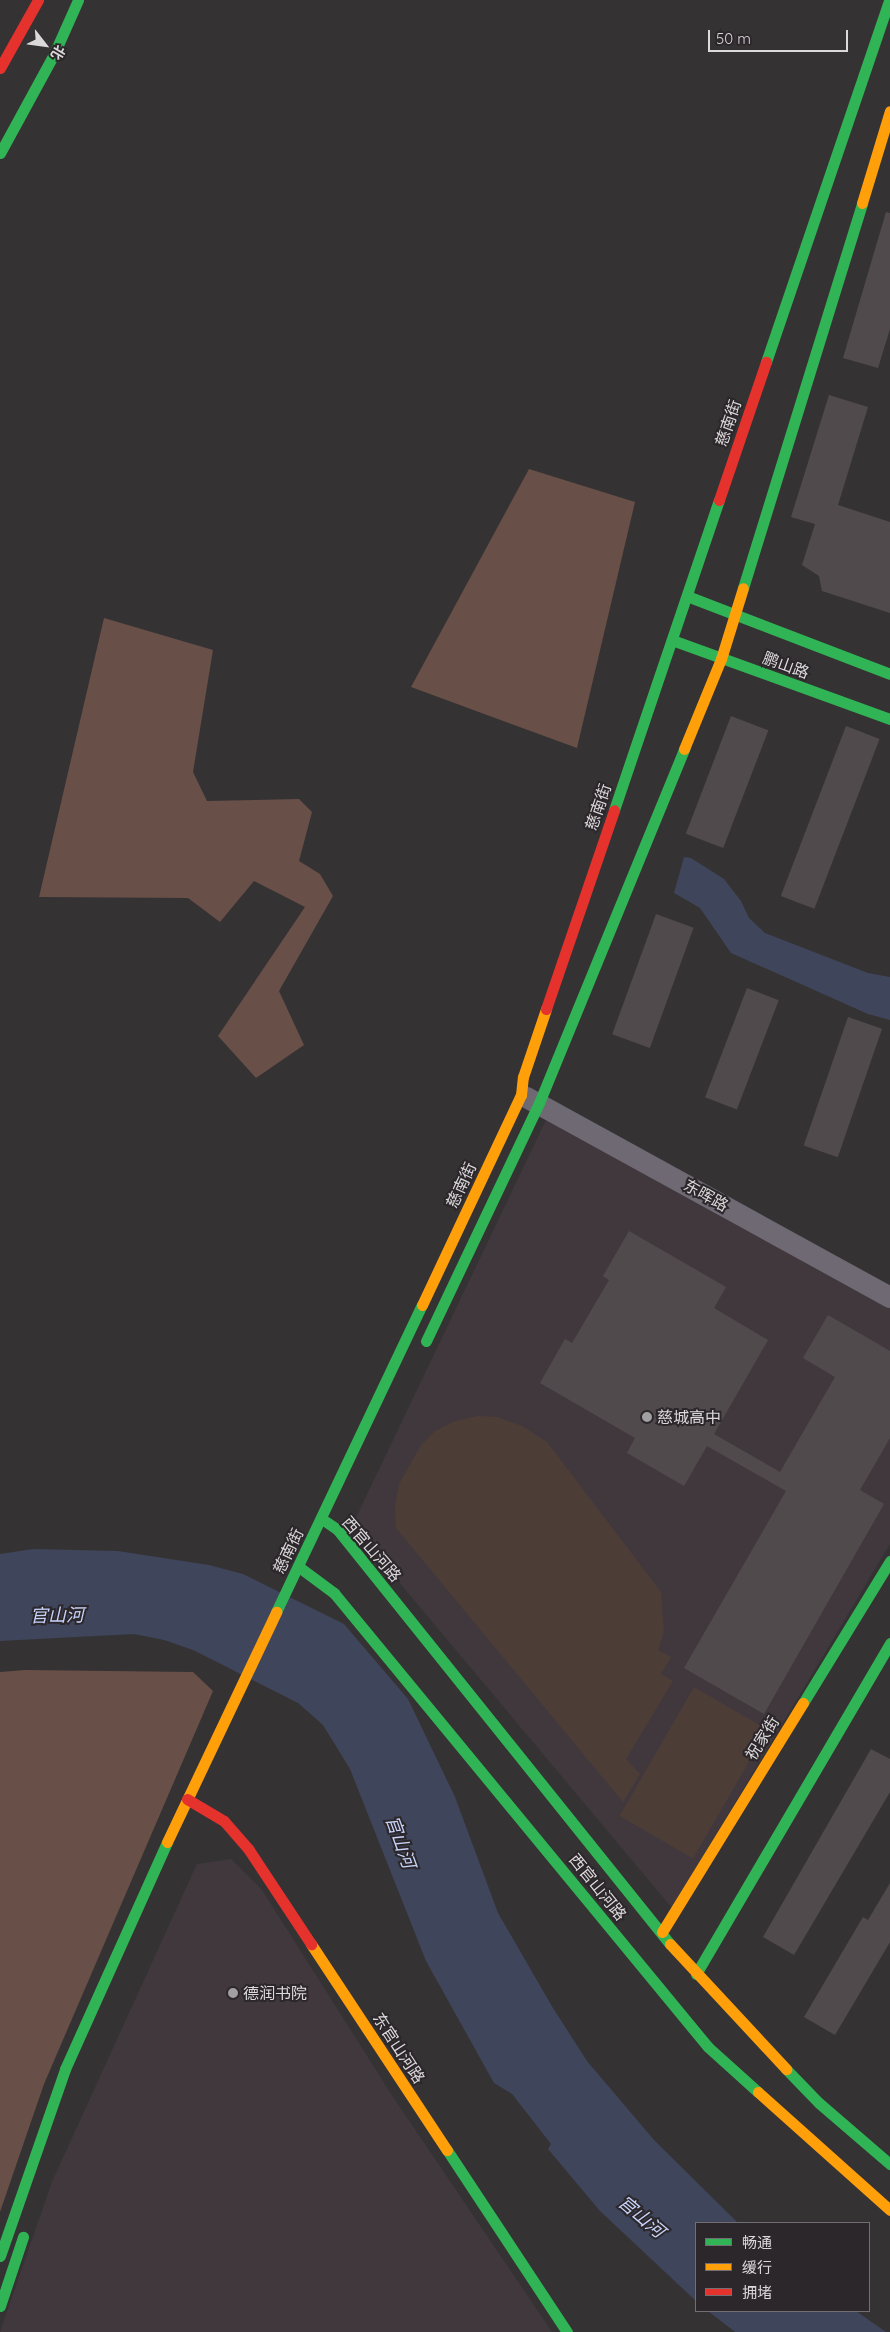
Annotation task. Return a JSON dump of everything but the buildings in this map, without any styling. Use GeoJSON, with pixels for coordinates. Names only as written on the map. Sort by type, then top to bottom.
{"type":"FeatureCollection","features":[{"type":"Feature","properties":{"kind":"main road"},"geometry":{"type":"LineString","coordinates":[[0,68],[38,0]]}},
{"type":"Feature","properties":{"kind":"main road"},"geometry":{"type":"LineString","coordinates":[[0,153],[54,54],[78,0]]}},
{"type":"Feature","properties":{"kind":"main road","name":"慈南街"},"geometry":{"type":"LineString","coordinates":[[0,2256],[65,2069],[114,1955],[281,1601],[530,1099],[524,1077],[889,0]]}},
{"type":"Feature","properties":{"kind":"main road","name":"慈南街"},"geometry":{"type":"LineString","coordinates":[[422,1351],[720,659],[736,615],[890,112]]}},
{"type":"Feature","properties":{"kind":"main road","name":"鹏山路"},"geometry":{"type":"LineString","coordinates":[[687,596],[890,674]]}},
{"type":"Feature","properties":{"kind":"main road","name":"鹏山路"},"geometry":{"type":"LineString","coordinates":[[672,640],[720,659],[890,719]]}},
{"type":"Feature","properties":{"kind":"main road","name":"西官山河路"},"geometry":{"type":"LineString","coordinates":[[322,1519],[339,1524],[635,1903],[662,1932],[696,1974],[819,2104],[890,2164]]}},
{"type":"Feature","properties":{"kind":"main road"},"geometry":{"type":"LineString","coordinates":[[330,1545],[339,1524]]}},
{"type":"Feature","properties":{"kind":"main road","name":"祝家街"},"geometry":{"type":"LineString","coordinates":[[662,1932],[890,1561]]}},
{"type":"Feature","properties":{"kind":"main road","name":"西官山河路"},"geometry":{"type":"LineString","coordinates":[[299,1567],[334,1593],[708,2047],[890,2210]]}},
{"type":"Feature","properties":{"kind":"main road"},"geometry":{"type":"LineString","coordinates":[[696,1974],[890,1643]]}},
{"type":"Feature","properties":{"kind":"main road","name":"东官山河路"},"geometry":{"type":"LineString","coordinates":[[187,1799],[206,1803],[249,1850],[567,2332]]}},
{"type":"Feature","properties":{"kind":"main road"},"geometry":{"type":"LineString","coordinates":[[196,1824],[206,1803]]}},
{"type":"Feature","properties":{"kind":"main road"},"geometry":{"type":"LineString","coordinates":[[0,2306],[29,2221]]}},
{"type":"Feature","properties":{"kind":"street","name":"东晖路"},"geometry":{"type":"LineString","coordinates":[[530,1099],[890,1297]]}},
{"type":"Feature","properties":{"kind":"shaded area"},"geometry":{"type":"Polygon","coordinates":[[[529,469],[635,502],[577,748],[411,687],[529,469]]]}},
{"type":"Feature","properties":{"kind":"shaded area"},"geometry":{"type":"Polygon","coordinates":[[[104,618],[213,650],[193,772],[207,801],[299,799],[312,812],[299,861],[320,874],[333,896],[279,991],[304,1045],[256,1078],[218,1036],[305,907],[254,881],[220,922],[188,898],[39,897],[104,618]]]}},
{"type":"Feature","properties":{"kind":"shaded area","name":"慈城高中"},"geometry":{"type":"Polygon","coordinates":[[[547,1118],[890,1308],[890,1544],[672,1908],[352,1526],[547,1118]]]}},
{"type":"Feature","properties":{"kind":"shaded area"},"geometry":{"type":"Polygon","coordinates":[[[478,1416],[497,1417],[522,1426],[547,1442],[661,1592],[664,1632],[658,1650],[671,1657],[661,1674],[673,1681],[626,1759],[640,1774],[623,1802],[396,1528],[395,1507],[399,1484],[421,1445],[435,1431],[455,1421],[478,1416]]]}},
{"type":"Feature","properties":{"kind":"shaded area"},"geometry":{"type":"Polygon","coordinates":[[[25,1670],[193,1672],[213,1691],[44,2084],[0,2212],[0,1672],[25,1670]]]}},
{"type":"Feature","properties":{"kind":"shaded area"},"geometry":{"type":"Polygon","coordinates":[[[694,1687],[768,1730],[693,1859],[620,1816],[694,1687]]]}},
{"type":"Feature","properties":{"kind":"shaded area","name":"德润书院"},"geometry":{"type":"Polygon","coordinates":[[[231,1859],[262,1890],[393,2097],[552,2332],[0,2332],[52,2182],[197,1864],[231,1859]]]}},
{"type":"Feature","properties":{"kind":"water"},"geometry":{"type":"Polygon","coordinates":[[[684,857],[691,858],[724,879],[741,901],[749,918],[765,933],[868,973],[890,977],[890,1020],[868,1014],[731,953],[700,908],[674,893],[684,857]]]}},
{"type":"Feature","properties":{"kind":"water","name":"官山河"},"geometry":{"type":"Polygon","coordinates":[[[33,1549],[118,1551],[209,1565],[243,1574],[344,1624],[408,1699],[455,1797],[498,1913],[553,2008],[587,2061],[654,2140],[737,2222],[695,2222],[695,2300],[600,2211],[548,2149],[551,2144],[512,2094],[494,2083],[426,1961],[350,1769],[323,1725],[298,1703],[193,1650],[164,1640],[134,1634],[0,1641],[0,1554],[33,1549]]]}},
{"type":"Feature","properties":{"kind":"water"},"geometry":{"type":"Polygon","coordinates":[[[709,2312],[857,2312],[886,2332],[735,2332],[709,2312]]]}},
{"type":"Feature","properties":{"kind":"traffic: fast"},"geometry":{"type":"LineString","coordinates":[[0,153],[54,54],[78,0]]}},
{"type":"Feature","properties":{"kind":"traffic: fast"},"geometry":{"type":"LineString","coordinates":[[766,362],[889,0]]}},
{"type":"Feature","properties":{"kind":"traffic: fast"},"geometry":{"type":"LineString","coordinates":[[743,588],[862,203]]}},
{"type":"Feature","properties":{"kind":"traffic: fast"},"geometry":{"type":"LineString","coordinates":[[614,810],[719,500]]}},
{"type":"Feature","properties":{"kind":"traffic: fast"},"geometry":{"type":"LineString","coordinates":[[687,596],[890,674]]}},
{"type":"Feature","properties":{"kind":"traffic: fast"},"geometry":{"type":"LineString","coordinates":[[672,640],[890,719]]}},
{"type":"Feature","properties":{"kind":"traffic: fast"},"geometry":{"type":"LineString","coordinates":[[426,1341],[539,1103],[684,749]]}},
{"type":"Feature","properties":{"kind":"traffic: fast"},"geometry":{"type":"LineString","coordinates":[[276,1612],[422,1305]]}},
{"type":"Feature","properties":{"kind":"traffic: fast"},"geometry":{"type":"LineString","coordinates":[[322,1519],[337,1529],[670,1944]]}},
{"type":"Feature","properties":{"kind":"traffic: fast"},"geometry":{"type":"LineString","coordinates":[[803,1703],[890,1561]]}},
{"type":"Feature","properties":{"kind":"traffic: fast"},"geometry":{"type":"LineString","coordinates":[[299,1567],[334,1593],[708,2047],[758,2092]]}},
{"type":"Feature","properties":{"kind":"traffic: fast"},"geometry":{"type":"LineString","coordinates":[[696,1974],[890,1643]]}},
{"type":"Feature","properties":{"kind":"traffic: fast"},"geometry":{"type":"LineString","coordinates":[[0,2256],[65,2069],[167,1842]]}},
{"type":"Feature","properties":{"kind":"traffic: fast"},"geometry":{"type":"LineString","coordinates":[[786,2069],[819,2103],[890,2164]]}},
{"type":"Feature","properties":{"kind":"traffic: fast"},"geometry":{"type":"LineString","coordinates":[[447,2150],[567,2332]]}},
{"type":"Feature","properties":{"kind":"traffic: fast"},"geometry":{"type":"LineString","coordinates":[[0,2306],[23,2237]]}},
{"type":"Feature","properties":{"kind":"traffic: slow"},"geometry":{"type":"LineString","coordinates":[[862,203],[890,111]]}},
{"type":"Feature","properties":{"kind":"traffic: slow"},"geometry":{"type":"LineString","coordinates":[[684,749],[721,659],[743,588]]}},
{"type":"Feature","properties":{"kind":"traffic: slow"},"geometry":{"type":"LineString","coordinates":[[422,1305],[521,1095],[523,1077],[546,1009]]}},
{"type":"Feature","properties":{"kind":"traffic: slow"},"geometry":{"type":"LineString","coordinates":[[167,1842],[276,1612]]}},
{"type":"Feature","properties":{"kind":"traffic: slow"},"geometry":{"type":"LineString","coordinates":[[662,1932],[803,1703]]}},
{"type":"Feature","properties":{"kind":"traffic: slow"},"geometry":{"type":"LineString","coordinates":[[311,1944],[447,2150]]}},
{"type":"Feature","properties":{"kind":"traffic: slow"},"geometry":{"type":"LineString","coordinates":[[670,1944],[786,2069]]}},
{"type":"Feature","properties":{"kind":"traffic: slow"},"geometry":{"type":"LineString","coordinates":[[758,2092],[890,2210]]}},
{"type":"Feature","properties":{"kind":"traffic: jam"},"geometry":{"type":"LineString","coordinates":[[0,68],[38,0]]}},
{"type":"Feature","properties":{"kind":"traffic: jam"},"geometry":{"type":"LineString","coordinates":[[719,500],[766,362]]}},
{"type":"Feature","properties":{"kind":"traffic: jam"},"geometry":{"type":"LineString","coordinates":[[546,1009],[614,810]]}},
{"type":"Feature","properties":{"kind":"traffic: jam"},"geometry":{"type":"LineString","coordinates":[[187,1799],[224,1821],[249,1850],[311,1944]]}},
{"type":"Feature","properties":{"kind":"place","name":"慈城高中"},"geometry":{"type":"Point","coordinates":[647,1417]}},
{"type":"Feature","properties":{"kind":"place","name":"德润书院"},"geometry":{"type":"Point","coordinates":[233,1993]}}]}
